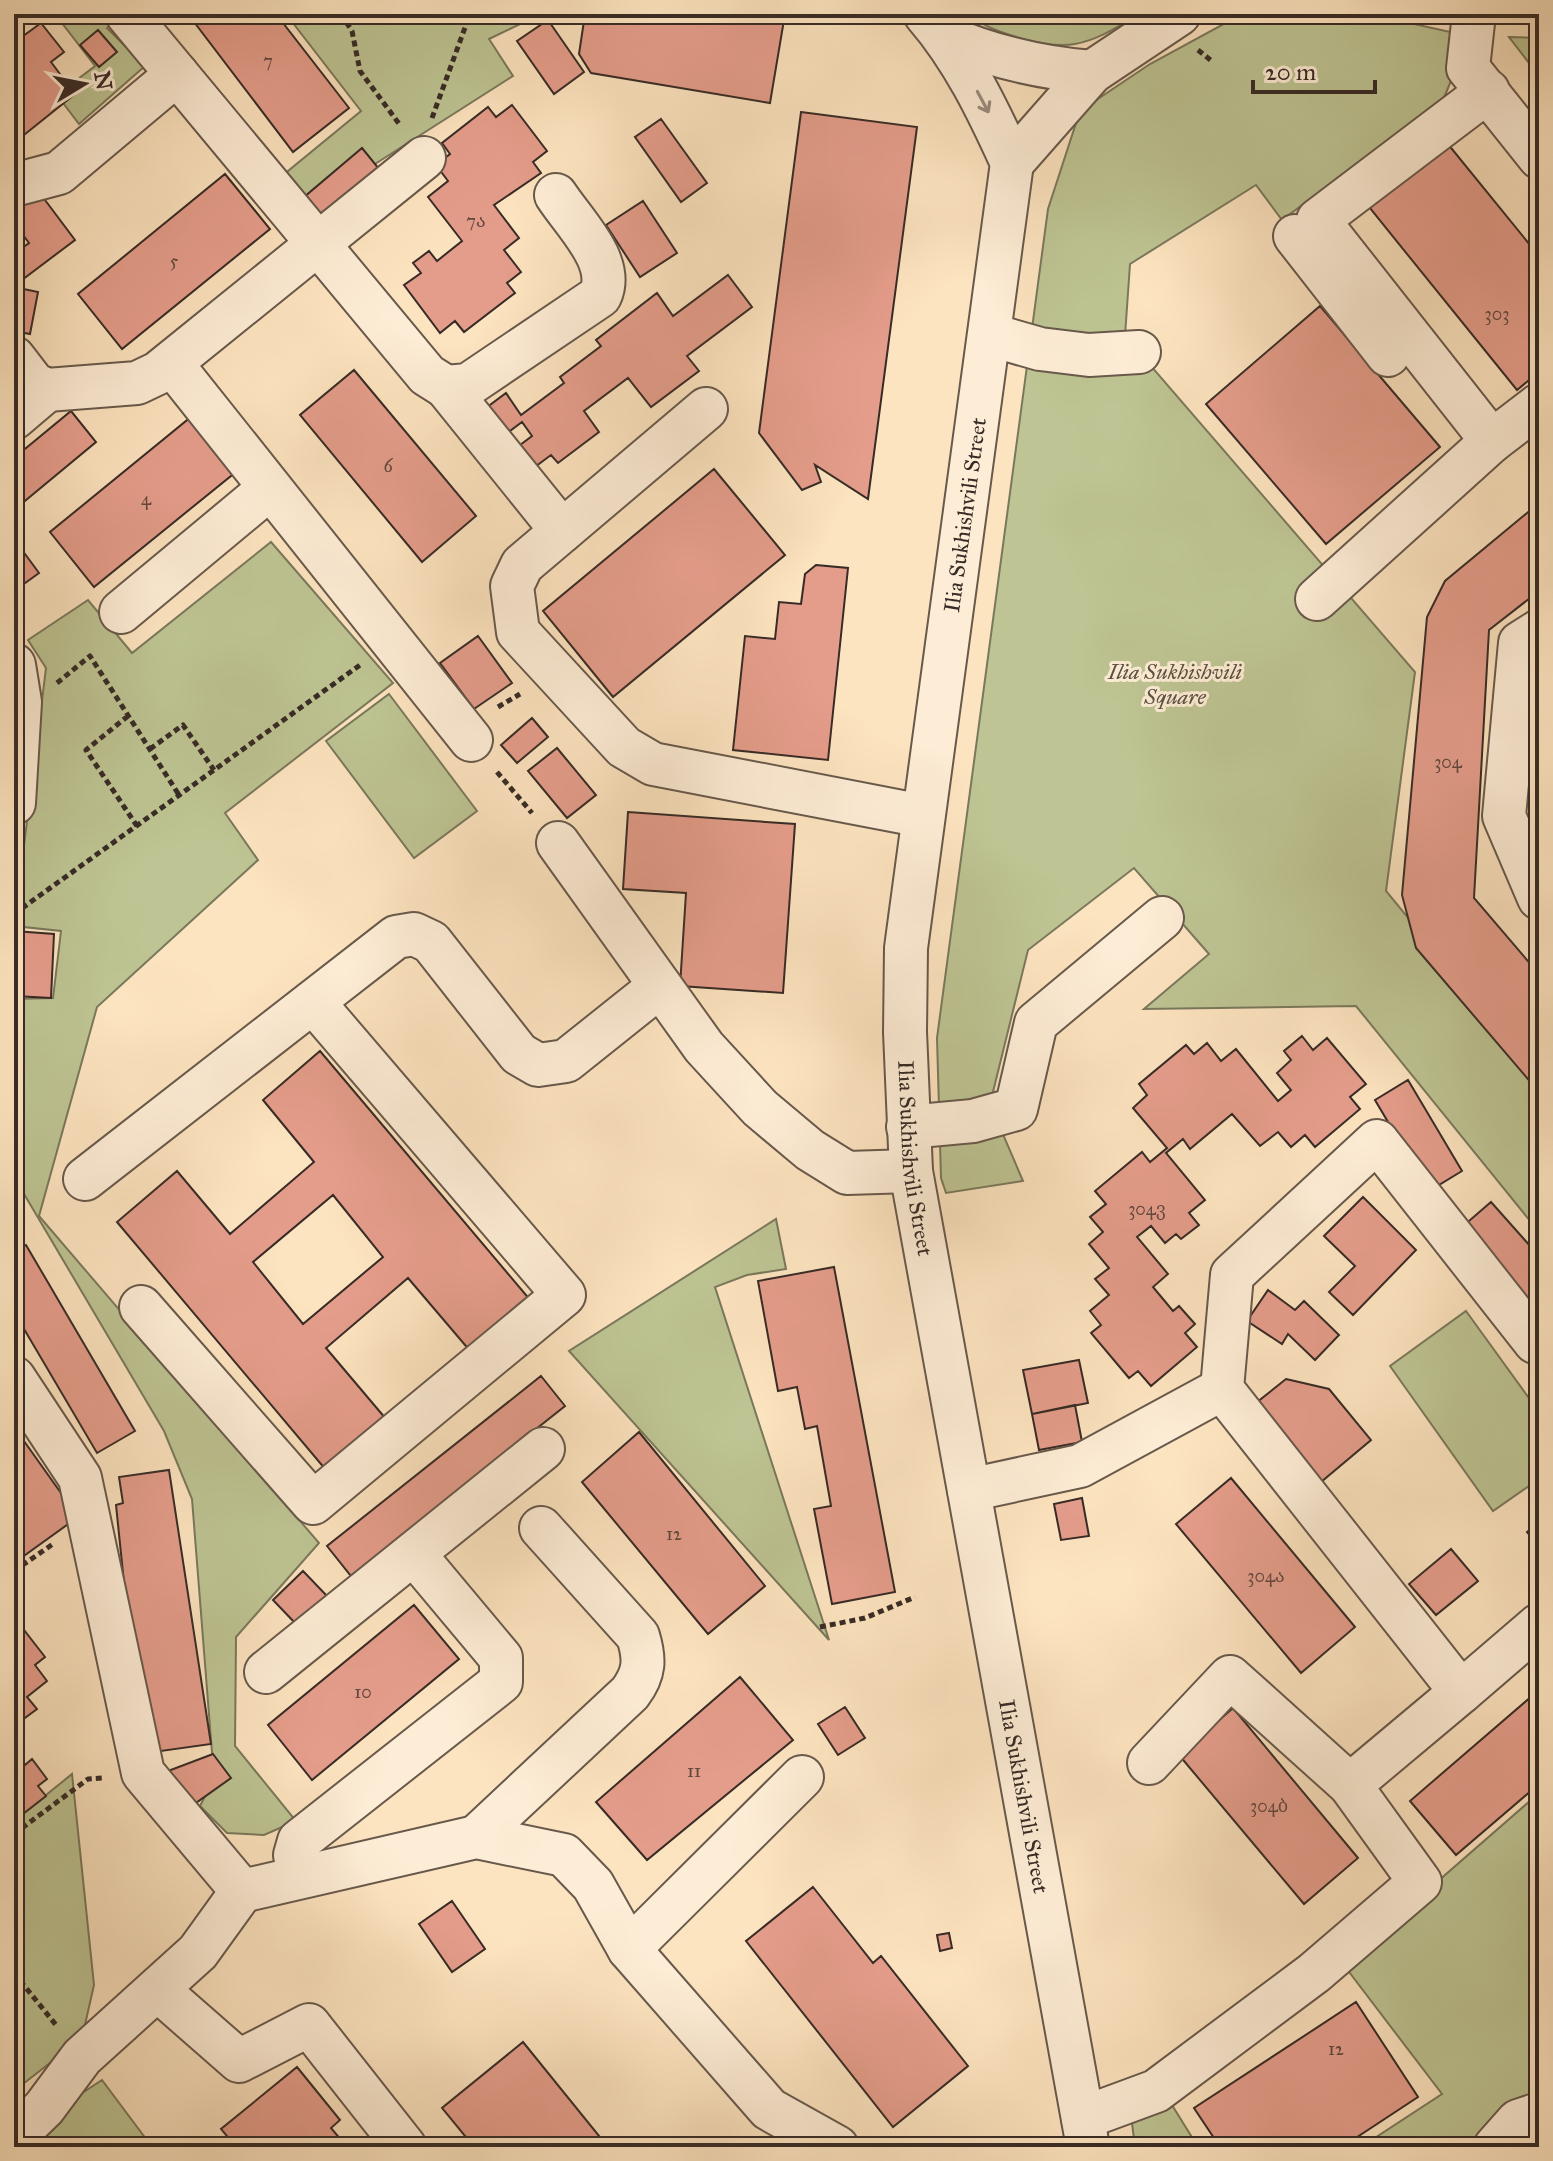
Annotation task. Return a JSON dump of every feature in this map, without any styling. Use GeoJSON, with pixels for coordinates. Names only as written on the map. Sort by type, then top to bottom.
{"type":"FeatureCollection","features":[{"type":"Feature","properties":{"kind":"street"},"geometry":{"type":"LineString","coordinates":[[127,14],[427,375],[446,387],[562,531]]}},
{"type":"Feature","properties":{"kind":"street"},"geometry":{"type":"LineString","coordinates":[[1474,14],[1468,68],[1539,157]]}},
{"type":"Feature","properties":{"kind":"street"},"geometry":{"type":"LineString","coordinates":[[935,25],[986,54],[1023,63],[1092,72]]}},
{"type":"Feature","properties":{"kind":"street"},"geometry":{"type":"LineString","coordinates":[[935,25],[983,100],[1012,163],[1092,72],[1186,30]]}},
{"type":"Feature","properties":{"kind":"street"},"geometry":{"type":"LineString","coordinates":[[14,185],[59,173],[177,74]]}},
{"type":"Feature","properties":{"kind":"street"},"geometry":{"type":"LineString","coordinates":[[1483,450],[1318,220],[1488,91]]}},
{"type":"Feature","properties":{"kind":"street"},"geometry":{"type":"LineString","coordinates":[[14,358],[34,384],[47,390],[137,383],[171,363],[422,156]]}},
{"type":"Feature","properties":{"kind":"street","name":"Ilia Sukhishvili Street"},"geometry":{"type":"LineString","coordinates":[[1012,163],[906,948],[908,1127],[911,1171],[1086,2132]]}},
{"type":"Feature","properties":{"kind":"street"},"geometry":{"type":"LineString","coordinates":[[446,387],[468,385],[600,296],[607,282],[604,267],[556,195]]}},
{"type":"Feature","properties":{"kind":"street"},"geometry":{"type":"LineString","coordinates":[[1295,236],[1483,450]]}},
{"type":"Feature","properties":{"kind":"street"},"geometry":{"type":"LineString","coordinates":[[991,335],[1040,349],[1089,355],[1139,352]]}},
{"type":"Feature","properties":{"kind":"street"},"geometry":{"type":"LineString","coordinates":[[171,363],[466,734]]}},
{"type":"Feature","properties":{"kind":"street"},"geometry":{"type":"LineString","coordinates":[[14,418],[47,390]]}},
{"type":"Feature","properties":{"kind":"street"},"geometry":{"type":"LineString","coordinates":[[1317,599],[1483,450],[1539,405]]}},
{"type":"Feature","properties":{"kind":"street"},"geometry":{"type":"LineString","coordinates":[[706,409],[522,565],[512,586],[518,632],[624,747],[653,764],[923,816]]}},
{"type":"Feature","properties":{"kind":"street"},"geometry":{"type":"LineString","coordinates":[[121,612],[270,488]]}},
{"type":"Feature","properties":{"kind":"street"},"geometry":{"type":"LineString","coordinates":[[1539,631],[1520,643],[1504,816],[1539,898]]}},
{"type":"Feature","properties":{"kind":"street"},"geometry":{"type":"LineString","coordinates":[[14,803],[17,684]]}},
{"type":"Feature","properties":{"kind":"street"},"geometry":{"type":"LineString","coordinates":[[558,843],[704,1047],[760,1108],[810,1150],[847,1173],[911,1171]]}},
{"type":"Feature","properties":{"kind":"street"},"geometry":{"type":"LineString","coordinates":[[908,1127],[973,1121],[1016,1109],[1036,1023],[1162,918]]}},
{"type":"Feature","properties":{"kind":"street"},"geometry":{"type":"LineString","coordinates":[[85,1179],[396,937],[414,934],[431,942],[519,1054],[538,1065],[566,1061],[660,986]]}},
{"type":"Feature","properties":{"kind":"street"},"geometry":{"type":"LineString","coordinates":[[141,1307],[313,1503],[564,1295],[313,1002]]}},
{"type":"Feature","properties":{"kind":"street"},"geometry":{"type":"LineString","coordinates":[[1461,1692],[1222,1389],[1232,1275],[1377,1141],[1535,1342]]}},
{"type":"Feature","properties":{"kind":"street"},"geometry":{"type":"LineString","coordinates":[[14,1378],[80,1478],[143,1773],[242,1891]]}},
{"type":"Feature","properties":{"kind":"street"},"geometry":{"type":"LineString","coordinates":[[969,1490],[1080,1466],[1222,1389]]}},
{"type":"Feature","properties":{"kind":"street"},"geometry":{"type":"LineString","coordinates":[[266,1672],[543,1449]]}},
{"type":"Feature","properties":{"kind":"street"},"geometry":{"type":"LineString","coordinates":[[476,1837],[630,1693],[641,1679],[644,1657],[638,1636],[541,1528]]}},
{"type":"Feature","properties":{"kind":"street"},"geometry":{"type":"LineString","coordinates":[[299,1875],[295,1855],[299,1841],[501,1682],[501,1658],[414,1554]]}},
{"type":"Feature","properties":{"kind":"street"},"geometry":{"type":"LineString","coordinates":[[1350,1785],[1539,1625]]}},
{"type":"Feature","properties":{"kind":"street"},"geometry":{"type":"LineString","coordinates":[[1086,2132],[1156,2091],[1314,1973],[1420,1882],[1350,1785],[1230,1677],[1149,1763]]}},
{"type":"Feature","properties":{"kind":"street"},"geometry":{"type":"LineString","coordinates":[[629,1949],[802,1777]]}},
{"type":"Feature","properties":{"kind":"street"},"geometry":{"type":"LineString","coordinates":[[14,2137],[44,2108],[82,2057],[198,1952],[242,1891],[299,1875],[476,1837],[564,1855],[593,1885],[629,1949],[769,2109],[837,2147]]}},
{"type":"Feature","properties":{"kind":"street"},"geometry":{"type":"LineString","coordinates":[[158,1990],[239,2061],[309,2025],[405,2147]]}},
{"type":"Feature","properties":{"kind":"street"},"geometry":{"type":"LineString","coordinates":[[1495,2147],[1518,2121],[1539,2114]]}},
{"type":"Feature","properties":{"kind":"path"},"geometry":{"type":"LineString","coordinates":[[341,14],[352,31],[360,71],[422,156]]}},
{"type":"Feature","properties":{"kind":"path"},"geometry":{"type":"LineString","coordinates":[[422,156],[470,14]]}},
{"type":"Feature","properties":{"kind":"path"},"geometry":{"type":"LineString","coordinates":[[1186,30],[1213,62]]}},
{"type":"Feature","properties":{"kind":"path"},"geometry":{"type":"LineString","coordinates":[[14,914],[392,642]]}},
{"type":"Feature","properties":{"kind":"path"},"geometry":{"type":"LineString","coordinates":[[17,684],[33,703],[90,656],[179,795]]}},
{"type":"Feature","properties":{"kind":"path"},"geometry":{"type":"LineString","coordinates":[[556,673],[466,734],[558,843]]}},
{"type":"Feature","properties":{"kind":"path"},"geometry":{"type":"LineString","coordinates":[[128,716],[86,750],[137,826]]}},
{"type":"Feature","properties":{"kind":"path"},"geometry":{"type":"LineString","coordinates":[[150,749],[183,725],[214,770]]}},
{"type":"Feature","properties":{"kind":"path"},"geometry":{"type":"LineString","coordinates":[[820,1627],[865,1618],[915,1597]]}},
{"type":"Feature","properties":{"kind":"path"},"geometry":{"type":"LineString","coordinates":[[14,1834],[88,1779],[143,1773]]}},
{"type":"Feature","properties":{"kind":"path"},"geometry":{"type":"LineString","coordinates":[[14,1973],[82,2057]]}},
{"type":"Feature","properties":{"kind":"green space"},"geometry":{"type":"Polygon","coordinates":[[[55,14],[124,14],[107,28],[145,66],[79,124],[57,95],[95,66],[55,14]]]}},
{"type":"Feature","properties":{"kind":"green space"},"geometry":{"type":"Polygon","coordinates":[[[286,14],[541,14],[489,39],[513,76],[306,208],[282,176],[361,111],[286,14]]]}},
{"type":"Feature","properties":{"kind":"green space"},"geometry":{"type":"Polygon","coordinates":[[[968,14],[1137,14],[1100,36],[1063,45],[1004,33],[968,14]]]}},
{"type":"Feature","properties":{"kind":"green space","name":"Ilia Sukhishvili Square"},"geometry":{"type":"Polygon","coordinates":[[[1242,14],[1369,14],[1455,33],[1456,69],[1443,100],[1282,220],[1256,185],[1130,264],[1125,336],[1415,672],[1386,891],[1539,1077],[1539,1232],[1356,1006],[1144,1009],[1209,954],[1134,868],[1028,950],[990,1104],[1023,1181],[946,1193],[941,1178],[937,1038],[1048,209],[1080,111],[1150,64],[1242,14]]]}},
{"type":"Feature","properties":{"kind":"green space"},"geometry":{"type":"Polygon","coordinates":[[[1509,37],[1539,38],[1539,76],[1509,37]]]}},
{"type":"Feature","properties":{"kind":"green space"},"geometry":{"type":"Polygon","coordinates":[[[271,542],[393,683],[225,813],[258,860],[97,1007],[39,1216],[319,1543],[236,1637],[235,1746],[296,1821],[264,1835],[227,1833],[200,1806],[214,1778],[192,1499],[164,1431],[14,1177],[14,999],[53,998],[61,931],[14,926],[46,668],[28,640],[88,600],[132,653],[271,542]]]}},
{"type":"Feature","properties":{"kind":"green space"},"geometry":{"type":"Polygon","coordinates":[[[389,694],[477,811],[414,858],[326,741],[389,694]]]}},
{"type":"Feature","properties":{"kind":"green space"},"geometry":{"type":"Polygon","coordinates":[[[776,1219],[786,1269],[747,1275],[715,1287],[829,1640],[569,1351],[776,1219]]]}},
{"type":"Feature","properties":{"kind":"green space"},"geometry":{"type":"Polygon","coordinates":[[[1466,1311],[1539,1412],[1539,1479],[1493,1511],[1390,1366],[1466,1311]]]}},
{"type":"Feature","properties":{"kind":"green space"},"geometry":{"type":"Polygon","coordinates":[[[72,1774],[94,1985],[82,2038],[14,2091],[14,1821],[72,1774]]]}},
{"type":"Feature","properties":{"kind":"green space"},"geometry":{"type":"Polygon","coordinates":[[[1539,1793],[1539,2092],[1524,2098],[1483,2147],[1361,2147],[1442,2094],[1343,1964],[1539,1793]]]}},
{"type":"Feature","properties":{"kind":"green space"},"geometry":{"type":"Polygon","coordinates":[[[102,2080],[152,2147],[31,2147],[67,2103],[102,2080]]]}},
{"type":"Feature","properties":{"kind":"green space"},"geometry":{"type":"Polygon","coordinates":[[[1167,2097],[1198,2147],[1135,2147],[1132,2123],[1167,2097]]]}},
{"type":"Feature","properties":{"kind":"building"},"geometry":{"type":"Polygon","coordinates":[[[188,14],[276,14],[349,108],[293,152],[188,14]]]}},
{"type":"Feature","properties":{"kind":"building"},"geometry":{"type":"Polygon","coordinates":[[[585,14],[785,14],[770,103],[591,73],[579,54],[585,14]]]}},
{"type":"Feature","properties":{"kind":"building"},"geometry":{"type":"Polygon","coordinates":[[[548,20],[584,72],[554,94],[517,41],[548,20]]]}},
{"type":"Feature","properties":{"kind":"building"},"geometry":{"type":"Polygon","coordinates":[[[41,23],[64,52],[51,62],[75,94],[14,143],[14,24],[23,36],[41,23]]]}},
{"type":"Feature","properties":{"kind":"building"},"geometry":{"type":"Polygon","coordinates":[[[98,30],[117,52],[99,67],[80,45],[98,30]]]}},
{"type":"Feature","properties":{"kind":"building"},"geometry":{"type":"Polygon","coordinates":[[[512,105],[547,151],[533,162],[541,173],[494,205],[519,238],[504,250],[521,272],[507,283],[515,293],[464,332],[455,321],[440,333],[404,285],[421,273],[413,263],[429,251],[437,261],[462,241],[428,197],[448,181],[436,165],[450,154],[442,143],[488,107],[496,117],[512,105]]]}},
{"type":"Feature","properties":{"kind":"building"},"geometry":{"type":"Polygon","coordinates":[[[801,112],[917,127],[868,499],[815,465],[821,482],[802,490],[759,433],[801,112]]]}},
{"type":"Feature","properties":{"kind":"building"},"geometry":{"type":"Polygon","coordinates":[[[661,119],[707,183],[681,202],[635,137],[661,119]]]}},
{"type":"Feature","properties":{"kind":"building"},"geometry":{"type":"Polygon","coordinates":[[[1443,138],[1539,256],[1539,372],[1517,390],[1365,202],[1443,138]]]}},
{"type":"Feature","properties":{"kind":"building"},"geometry":{"type":"Polygon","coordinates":[[[362,148],[384,175],[325,225],[303,198],[362,148]]]}},
{"type":"Feature","properties":{"kind":"building"},"geometry":{"type":"Polygon","coordinates":[[[225,174],[270,229],[122,349],[78,294],[225,174]]]}},
{"type":"Feature","properties":{"kind":"building"},"geometry":{"type":"Polygon","coordinates":[[[36,188],[75,240],[14,286],[14,254],[29,243],[14,223],[14,205],[36,188]]]}},
{"type":"Feature","properties":{"kind":"building"},"geometry":{"type":"Polygon","coordinates":[[[643,201],[677,253],[640,277],[606,225],[643,201]]]}},
{"type":"Feature","properties":{"kind":"building"},"geometry":{"type":"Polygon","coordinates":[[[728,275],[752,307],[687,356],[699,371],[651,407],[628,378],[584,411],[599,432],[558,463],[551,455],[524,475],[508,454],[532,436],[522,422],[498,440],[478,414],[506,393],[521,415],[564,383],[560,377],[601,346],[596,340],[657,293],[673,316],[728,275]]]}},
{"type":"Feature","properties":{"kind":"building"},"geometry":{"type":"Polygon","coordinates":[[[14,287],[38,292],[30,334],[14,331],[14,287]]]}},
{"type":"Feature","properties":{"kind":"building"},"geometry":{"type":"Polygon","coordinates":[[[1320,306],[1440,447],[1326,544],[1206,404],[1320,306]]]}},
{"type":"Feature","properties":{"kind":"building"},"geometry":{"type":"Polygon","coordinates":[[[354,370],[476,516],[422,562],[300,415],[354,370]]]}},
{"type":"Feature","properties":{"kind":"building"},"geometry":{"type":"Polygon","coordinates":[[[71,411],[96,442],[14,510],[14,458],[71,411]]]}},
{"type":"Feature","properties":{"kind":"building"},"geometry":{"type":"Polygon","coordinates":[[[197,412],[242,467],[94,587],[50,532],[197,412]]]}},
{"type":"Feature","properties":{"kind":"building"},"geometry":{"type":"Polygon","coordinates":[[[714,469],[785,555],[613,697],[543,611],[714,469]]]}},
{"type":"Feature","properties":{"kind":"building"},"geometry":{"type":"Polygon","coordinates":[[[1539,503],[1539,591],[1489,630],[1474,898],[1539,974],[1539,1092],[1416,948],[1402,895],[1427,617],[1445,581],[1539,503]]]}},
{"type":"Feature","properties":{"kind":"building"},"geometry":{"type":"Polygon","coordinates":[[[14,539],[39,573],[14,591],[14,539]]]}},
{"type":"Feature","properties":{"kind":"building"},"geometry":{"type":"Polygon","coordinates":[[[816,565],[848,568],[828,760],[733,750],[745,636],[775,639],[779,602],[801,604],[805,574],[816,565]]]}},
{"type":"Feature","properties":{"kind":"building"},"geometry":{"type":"Polygon","coordinates":[[[478,636],[512,683],[474,709],[440,663],[478,636]]]}},
{"type":"Feature","properties":{"kind":"building"},"geometry":{"type":"Polygon","coordinates":[[[1539,666],[1539,754],[1533,693],[1539,666]]]}},
{"type":"Feature","properties":{"kind":"building"},"geometry":{"type":"Polygon","coordinates":[[[532,718],[548,737],[517,763],[501,745],[532,718]]]}},
{"type":"Feature","properties":{"kind":"building"},"geometry":{"type":"Polygon","coordinates":[[[557,748],[596,795],[567,818],[528,771],[557,748]]]}},
{"type":"Feature","properties":{"kind":"building"},"geometry":{"type":"Polygon","coordinates":[[[628,812],[795,824],[783,993],[680,986],[686,893],[623,889],[628,812]]]}},
{"type":"Feature","properties":{"kind":"building"},"geometry":{"type":"Polygon","coordinates":[[[14,931],[54,934],[51,998],[14,996],[14,931]]]}},
{"type":"Feature","properties":{"kind":"building"},"geometry":{"type":"Polygon","coordinates":[[[1302,1036],[1313,1050],[1327,1038],[1366,1084],[1350,1097],[1360,1109],[1315,1147],[1305,1135],[1291,1147],[1278,1132],[1260,1146],[1232,1114],[1190,1149],[1183,1139],[1166,1153],[1205,1200],[1189,1213],[1199,1225],[1181,1239],[1176,1234],[1165,1243],[1151,1226],[1137,1237],[1168,1274],[1153,1287],[1173,1311],[1179,1306],[1195,1324],[1185,1333],[1197,1347],[1151,1386],[1138,1371],[1129,1378],[1091,1333],[1101,1325],[1090,1311],[1109,1295],[1095,1279],[1109,1268],[1089,1244],[1103,1232],[1090,1217],[1106,1204],[1095,1191],[1142,1152],[1150,1162],[1167,1148],[1133,1108],[1147,1095],[1139,1084],[1186,1045],[1194,1054],[1207,1043],[1221,1061],[1236,1049],[1278,1101],[1291,1090],[1277,1073],[1291,1060],[1284,1051],[1302,1036]]]}},
{"type":"Feature","properties":{"kind":"building"},"geometry":{"type":"Polygon","coordinates":[[[320,1051],[531,1301],[471,1352],[408,1278],[326,1348],[386,1419],[326,1470],[117,1222],[177,1171],[230,1234],[314,1162],[263,1100],[320,1051]],[[333,1195],[253,1262],[303,1324],[383,1257],[333,1195]]]}},
{"type":"Feature","properties":{"kind":"building"},"geometry":{"type":"Polygon","coordinates":[[[1408,1080],[1462,1171],[1429,1191],[1375,1100],[1408,1080]]]}},
{"type":"Feature","properties":{"kind":"building"},"geometry":{"type":"Polygon","coordinates":[[[1363,1197],[1416,1250],[1353,1315],[1329,1292],[1355,1266],[1324,1236],[1363,1197]]]}},
{"type":"Feature","properties":{"kind":"building"},"geometry":{"type":"Polygon","coordinates":[[[1491,1202],[1539,1256],[1539,1313],[1462,1227],[1491,1202]]]}},
{"type":"Feature","properties":{"kind":"building"},"geometry":{"type":"Polygon","coordinates":[[[26,1245],[135,1431],[97,1453],[14,1312],[14,1251],[26,1245]]]}},
{"type":"Feature","properties":{"kind":"building"},"geometry":{"type":"Polygon","coordinates":[[[834,1267],[895,1592],[832,1604],[814,1509],[831,1506],[817,1426],[805,1429],[797,1387],[778,1391],[758,1281],[834,1267]]]}},
{"type":"Feature","properties":{"kind":"building"},"geometry":{"type":"Polygon","coordinates":[[[1268,1290],[1295,1310],[1304,1301],[1339,1335],[1315,1360],[1288,1334],[1282,1344],[1247,1321],[1268,1290]]]}},
{"type":"Feature","properties":{"kind":"building"},"geometry":{"type":"Polygon","coordinates":[[[1079,1360],[1088,1403],[1032,1414],[1023,1370],[1079,1360]]]}},
{"type":"Feature","properties":{"kind":"building"},"geometry":{"type":"Polygon","coordinates":[[[541,1376],[565,1406],[351,1576],[327,1546],[541,1376]]]}},
{"type":"Feature","properties":{"kind":"building"},"geometry":{"type":"Polygon","coordinates":[[[1286,1379],[1329,1389],[1371,1440],[1321,1482],[1256,1403],[1286,1379]]]}},
{"type":"Feature","properties":{"kind":"building"},"geometry":{"type":"Polygon","coordinates":[[[1075,1405],[1082,1442],[1039,1450],[1032,1414],[1075,1405]]]}},
{"type":"Feature","properties":{"kind":"building"},"geometry":{"type":"Polygon","coordinates":[[[14,1427],[78,1517],[14,1563],[14,1427]]]}},
{"type":"Feature","properties":{"kind":"building"},"geometry":{"type":"Polygon","coordinates":[[[639,1432],[765,1586],[708,1634],[582,1482],[639,1432]]]}},
{"type":"Feature","properties":{"kind":"building"},"geometry":{"type":"Polygon","coordinates":[[[169,1470],[211,1744],[154,1752],[134,1680],[116,1505],[123,1503],[119,1477],[169,1470]]]}},
{"type":"Feature","properties":{"kind":"building"},"geometry":{"type":"Polygon","coordinates":[[[1231,1478],[1355,1627],[1301,1673],[1176,1524],[1231,1478]]]}},
{"type":"Feature","properties":{"kind":"building"},"geometry":{"type":"Polygon","coordinates":[[[1082,1498],[1089,1536],[1061,1540],[1054,1504],[1082,1498]]]}},
{"type":"Feature","properties":{"kind":"building"},"geometry":{"type":"Polygon","coordinates":[[[1539,1522],[1539,1546],[1527,1532],[1539,1522]]]}},
{"type":"Feature","properties":{"kind":"building"},"geometry":{"type":"Polygon","coordinates":[[[1451,1549],[1478,1581],[1436,1615],[1409,1584],[1451,1549]]]}},
{"type":"Feature","properties":{"kind":"building"},"geometry":{"type":"Polygon","coordinates":[[[303,1571],[327,1596],[297,1625],[273,1600],[303,1571]]]}},
{"type":"Feature","properties":{"kind":"building"},"geometry":{"type":"Polygon","coordinates":[[[414,1605],[459,1659],[312,1780],[268,1725],[414,1605]]]}},
{"type":"Feature","properties":{"kind":"building"},"geometry":{"type":"Polygon","coordinates":[[[14,1617],[45,1657],[35,1665],[47,1681],[27,1697],[37,1709],[14,1726],[14,1617]]]}},
{"type":"Feature","properties":{"kind":"building"},"geometry":{"type":"Polygon","coordinates":[[[740,1677],[793,1740],[647,1860],[596,1802],[740,1677]]]}},
{"type":"Feature","properties":{"kind":"building"},"geometry":{"type":"Polygon","coordinates":[[[1539,1690],[1539,1784],[1456,1855],[1410,1801],[1539,1690]]]}},
{"type":"Feature","properties":{"kind":"building"},"geometry":{"type":"Polygon","coordinates":[[[845,1707],[865,1738],[838,1755],[818,1724],[845,1707]]]}},
{"type":"Feature","properties":{"kind":"building"},"geometry":{"type":"Polygon","coordinates":[[[1233,1708],[1358,1858],[1304,1904],[1179,1755],[1233,1708]]]}},
{"type":"Feature","properties":{"kind":"building"},"geometry":{"type":"Polygon","coordinates":[[[14,1749],[25,1765],[32,1759],[47,1779],[38,1786],[46,1796],[14,1821],[14,1749]]]}},
{"type":"Feature","properties":{"kind":"building"},"geometry":{"type":"Polygon","coordinates":[[[213,1754],[231,1778],[193,1805],[168,1771],[213,1754]]]}},
{"type":"Feature","properties":{"kind":"building"},"geometry":{"type":"Polygon","coordinates":[[[813,1887],[873,1963],[881,1956],[968,2066],[893,2127],[746,1941],[813,1887]]]}},
{"type":"Feature","properties":{"kind":"building"},"geometry":{"type":"Polygon","coordinates":[[[452,1901],[485,1949],[452,1972],[419,1924],[452,1901]]]}},
{"type":"Feature","properties":{"kind":"building"},"geometry":{"type":"Polygon","coordinates":[[[949,1933],[952,1948],[940,1951],[937,1935],[949,1933]]]}},
{"type":"Feature","properties":{"kind":"building"},"geometry":{"type":"Polygon","coordinates":[[[1356,2002],[1418,2097],[1342,2147],[1220,2147],[1194,2108],[1356,2002]]]}},
{"type":"Feature","properties":{"kind":"building"},"geometry":{"type":"Polygon","coordinates":[[[523,2042],[608,2147],[474,2147],[442,2108],[523,2042]]]}},
{"type":"Feature","properties":{"kind":"building"},"geometry":{"type":"Polygon","coordinates":[[[297,2067],[340,2120],[331,2128],[347,2147],[236,2147],[221,2129],[297,2067]]]}}]}
